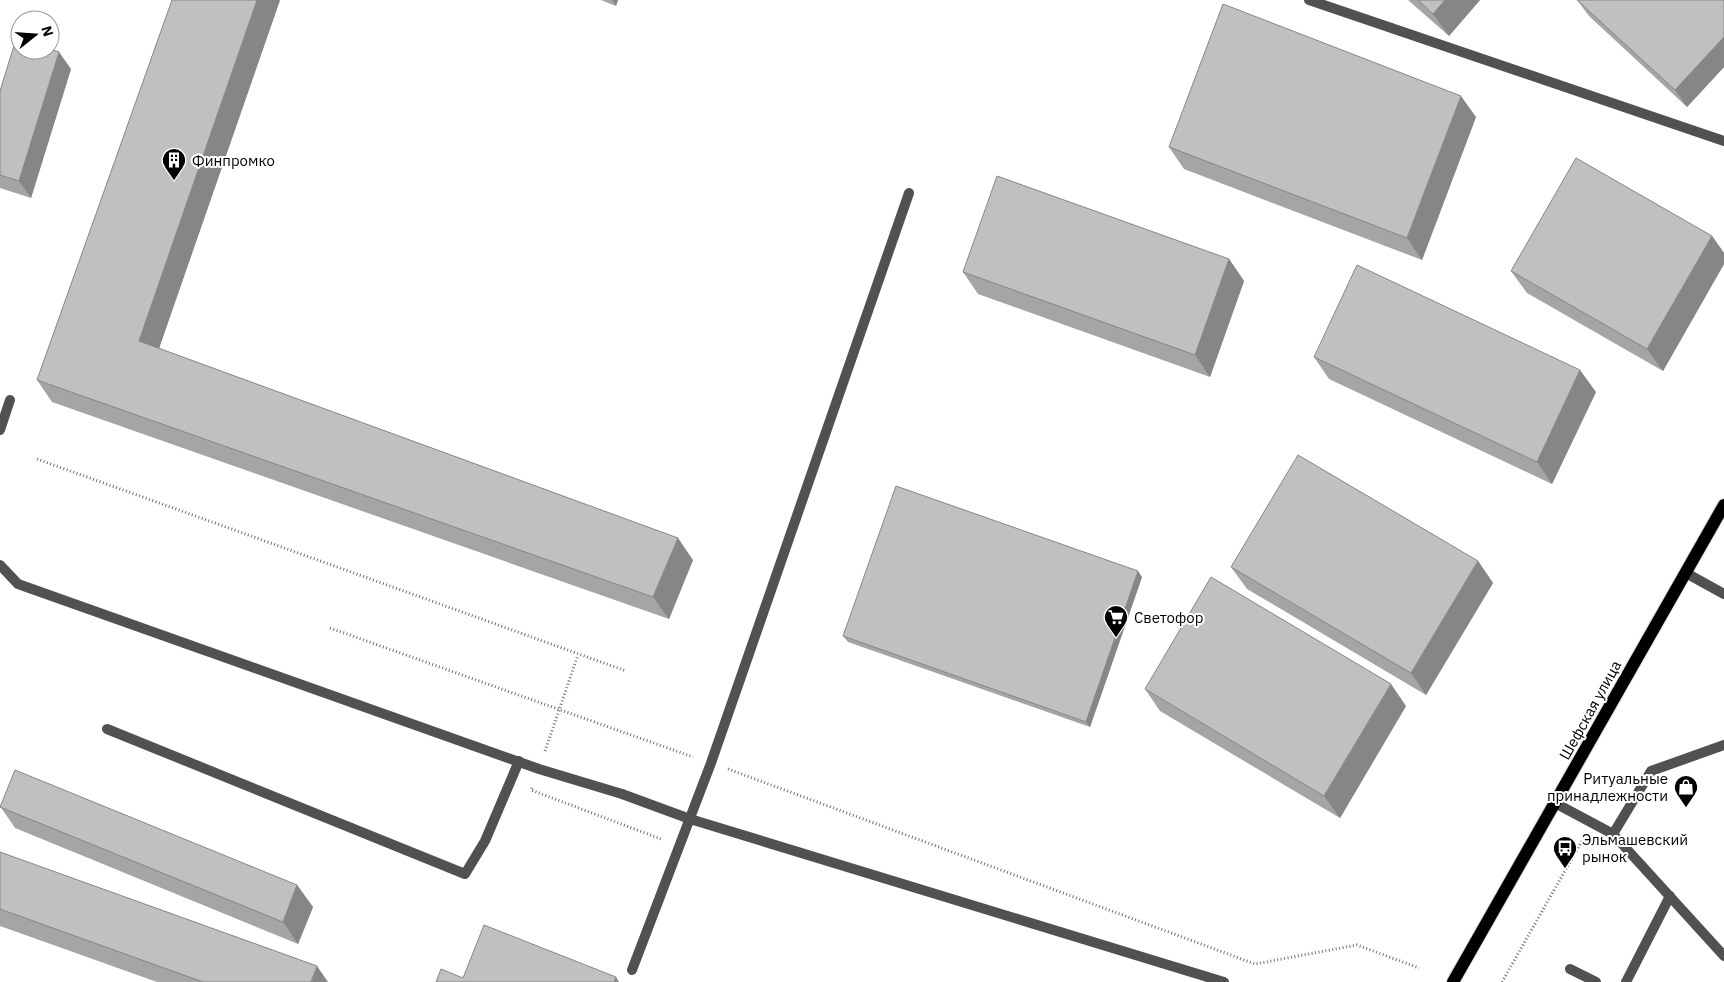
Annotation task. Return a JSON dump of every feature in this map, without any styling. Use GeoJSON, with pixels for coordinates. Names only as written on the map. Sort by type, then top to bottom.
{"type":"FeatureCollection","features":[{"type":"Feature","properties":{"kind":"main road","name":"Шефская улица"},"geometry":{"type":"LineString","coordinates":[[1453,982],[1724,505]]}},
{"type":"Feature","properties":{"kind":"street"},"geometry":{"type":"LineString","coordinates":[[1309,0],[1724,142]]}},
{"type":"Feature","properties":{"kind":"street"},"geometry":{"type":"LineString","coordinates":[[632,970],[712,763],[909,193]]}},
{"type":"Feature","properties":{"kind":"street"},"geometry":{"type":"LineString","coordinates":[[0,430],[10,400]]}},
{"type":"Feature","properties":{"kind":"street"},"geometry":{"type":"LineString","coordinates":[[0,565],[18,584],[539,769],[622,794],[690,819],[1204,979],[1224,982]]}},
{"type":"Feature","properties":{"kind":"street"},"geometry":{"type":"LineString","coordinates":[[1686,573],[1724,594]]}},
{"type":"Feature","properties":{"kind":"street"},"geometry":{"type":"LineString","coordinates":[[107,729],[465,874],[485,840],[520,761]]}},
{"type":"Feature","properties":{"kind":"street"},"geometry":{"type":"LineString","coordinates":[[1613,834],[1651,772],[1724,745]]}},
{"type":"Feature","properties":{"kind":"street"},"geometry":{"type":"LineString","coordinates":[[1555,803],[1613,834],[1724,956]]}},
{"type":"Feature","properties":{"kind":"street"},"geometry":{"type":"LineString","coordinates":[[1626,982],[1670,896]]}},
{"type":"Feature","properties":{"kind":"street"},"geometry":{"type":"LineString","coordinates":[[1570,969],[1596,982]]}},
{"type":"Feature","properties":{"kind":"path"},"geometry":{"type":"LineString","coordinates":[[37,459],[626,671]]}},
{"type":"Feature","properties":{"kind":"path"},"geometry":{"type":"LineString","coordinates":[[330,628],[712,763],[1256,964],[1357,945],[1419,968]]}},
{"type":"Feature","properties":{"kind":"path"},"geometry":{"type":"LineString","coordinates":[[578,655],[531,790],[680,846]]}},
{"type":"Feature","properties":{"kind":"path"},"geometry":{"type":"LineString","coordinates":[[1502,982],[1592,823]]}},
{"type":"Feature","properties":{"kind":"building","name":"Финпромко"},"geometry":{"type":"Polygon","coordinates":[[[172,0],[257,0],[139,341],[678,538],[653,597],[37,380],[172,0]]]}},
{"type":"Feature","properties":{"kind":"building"},"geometry":{"type":"Polygon","coordinates":[[[1418,0],[1445,0],[1433,14],[1418,0]]]}},
{"type":"Feature","properties":{"kind":"building"},"geometry":{"type":"Polygon","coordinates":[[[1577,0],[1724,0],[1724,37],[1675,90],[1577,0]]]}},
{"type":"Feature","properties":{"kind":"building"},"geometry":{"type":"Polygon","coordinates":[[[1223,4],[1461,96],[1407,238],[1169,147],[1223,4]]]}},
{"type":"Feature","properties":{"kind":"building"},"geometry":{"type":"Polygon","coordinates":[[[10,58],[57,60],[19,181],[0,175],[0,91],[10,58]]]}},
{"type":"Feature","properties":{"kind":"building"},"geometry":{"type":"Polygon","coordinates":[[[1576,158],[1712,236],[1647,349],[1511,271],[1576,158]]]}},
{"type":"Feature","properties":{"kind":"building"},"geometry":{"type":"Polygon","coordinates":[[[997,176],[1229,259],[1195,355],[963,272],[997,176]]]}},
{"type":"Feature","properties":{"kind":"building"},"geometry":{"type":"Polygon","coordinates":[[[1357,265],[1580,370],[1537,462],[1314,357],[1357,265]]]}},
{"type":"Feature","properties":{"kind":"building"},"geometry":{"type":"Polygon","coordinates":[[[1298,455],[1478,561],[1411,673],[1231,567],[1298,455]]]}},
{"type":"Feature","properties":{"kind":"building"},"geometry":{"type":"Polygon","coordinates":[[[896,486],[1138,571],[1086,722],[843,636],[896,486]]]}},
{"type":"Feature","properties":{"kind":"building"},"geometry":{"type":"Polygon","coordinates":[[[1211,577],[1391,684],[1324,796],[1145,689],[1211,577]]]}},
{"type":"Feature","properties":{"kind":"building"},"geometry":{"type":"Polygon","coordinates":[[[15,770],[297,885],[283,922],[0,807],[15,770]]]}},
{"type":"Feature","properties":{"kind":"building"},"geometry":{"type":"Polygon","coordinates":[[[0,852],[317,966],[311,982],[203,982],[0,909],[0,852]]]}},
{"type":"Feature","properties":{"kind":"building"},"geometry":{"type":"Polygon","coordinates":[[[484,925],[616,977],[614,982],[436,982],[441,969],[463,978],[484,925]]]}},
{"type":"Feature","properties":{"kind":"place","name":"Финпромко"},"geometry":{"type":"Point","coordinates":[174,181]}},
{"type":"Feature","properties":{"kind":"place","name":"Светофор"},"geometry":{"type":"Point","coordinates":[1116,638]}},
{"type":"Feature","properties":{"kind":"place","name":"Ритуальные принадлежности"},"geometry":{"type":"Point","coordinates":[1686,808]}},
{"type":"Feature","properties":{"kind":"place","name":"Эльмашевский рынок"},"geometry":{"type":"Point","coordinates":[1565,869]}}]}
